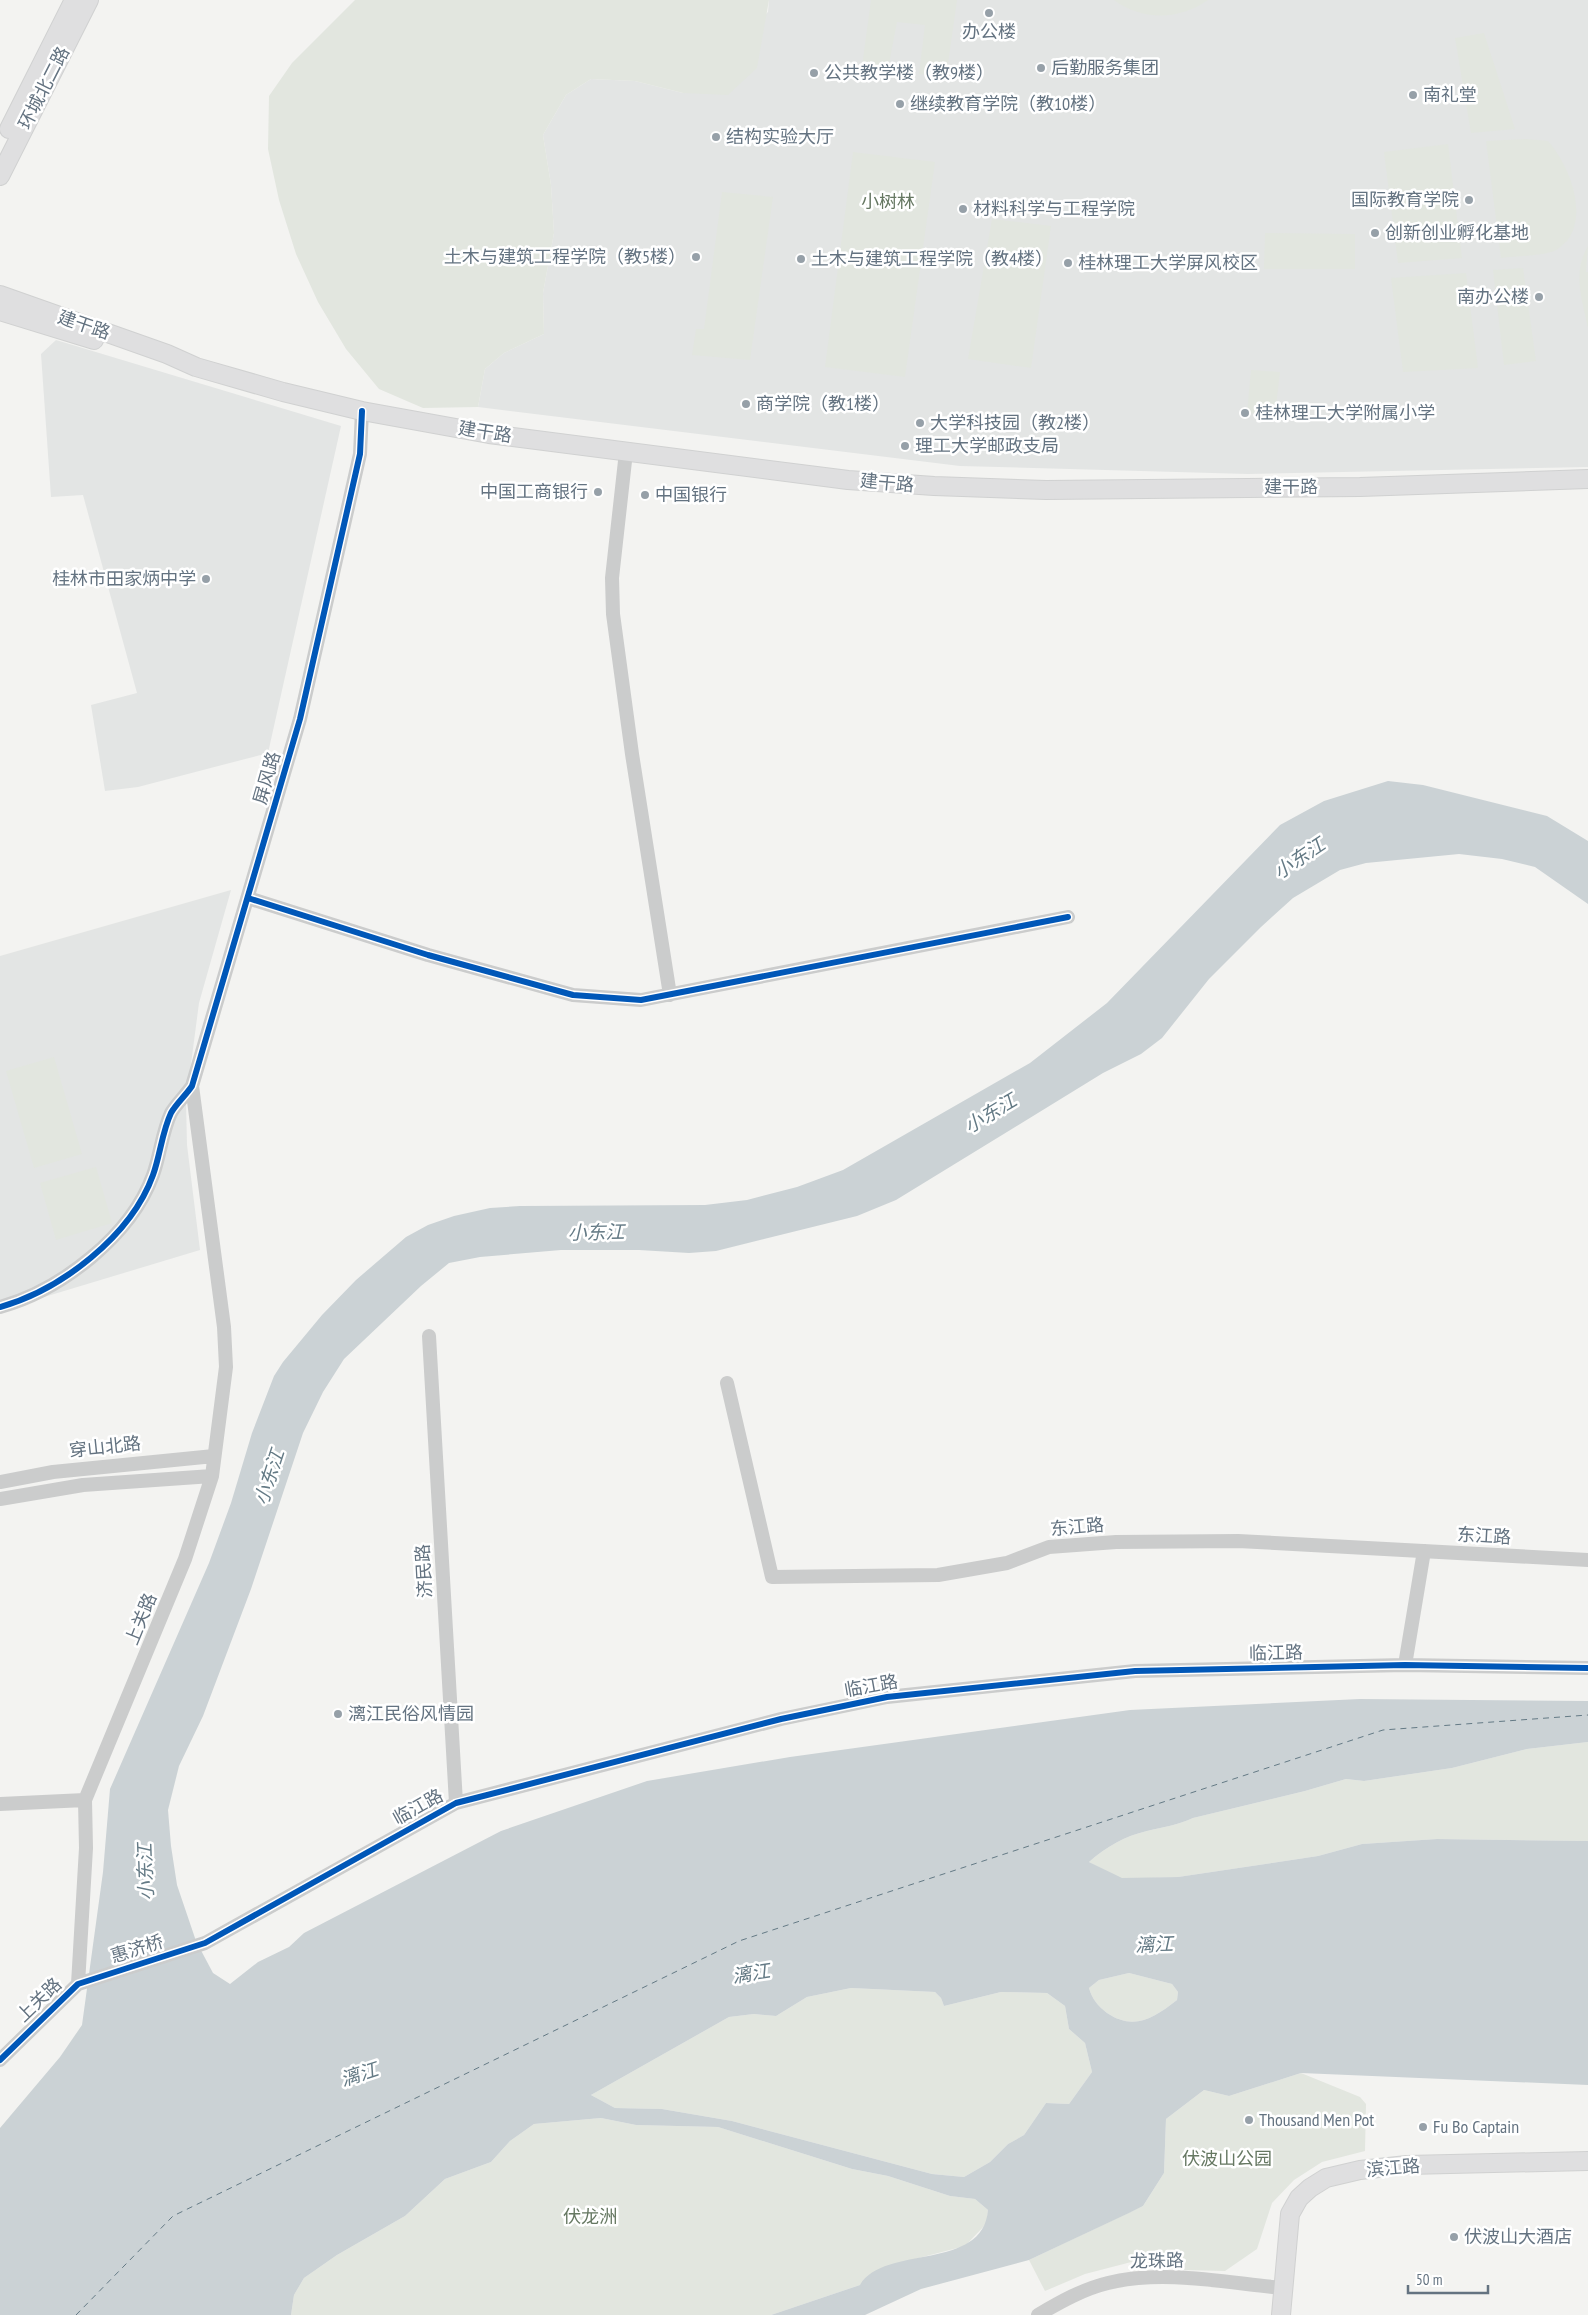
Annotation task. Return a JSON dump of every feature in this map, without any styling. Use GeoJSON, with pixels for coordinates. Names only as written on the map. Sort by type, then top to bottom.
{"type":"FeatureCollection","features":[{"type":"Feature","properties":{"kind":"main road","name":"环城北二路"},"geometry":{"type":"LineString","coordinates":[[0,148],[74,0]]}},
{"type":"Feature","properties":{"kind":"main road","name":"环城北二路"},"geometry":{"type":"LineString","coordinates":[[0,176],[89,0]]}},
{"type":"Feature","properties":{"kind":"main road","name":"建干路"},"geometry":{"type":"LineString","coordinates":[[0,296],[167,354],[196,367],[283,392],[362,410],[489,434],[848,480],[979,489],[1360,487],[1588,479]]}},
{"type":"Feature","properties":{"kind":"main road","name":"建干路"},"geometry":{"type":"LineString","coordinates":[[0,311],[164,363],[196,367]]}},
{"type":"Feature","properties":{"kind":"main road","name":"滨江路"},"geometry":{"type":"LineString","coordinates":[[1281,2315],[1290,2214],[1299,2198],[1326,2178],[1360,2170],[1407,2165],[1588,2161]]}},
{"type":"Feature","properties":{"kind":"street","name":"屏风路"},"geometry":{"type":"LineString","coordinates":[[0,1307],[23,1300],[48,1287],[72,1271],[121,1230],[140,1204],[153,1175],[171,1114],[192,1086],[300,719],[360,454],[362,410]]}},
{"type":"Feature","properties":{"kind":"street"},"geometry":{"type":"LineString","coordinates":[[626,452],[612,578],[613,614],[670,995]]}},
{"type":"Feature","properties":{"kind":"street"},"geometry":{"type":"LineString","coordinates":[[248,898],[428,955],[573,995],[641,1000],[1068,917]]}},
{"type":"Feature","properties":{"kind":"street","name":"上关路"},"geometry":{"type":"LineString","coordinates":[[0,2060],[78,1984],[86,1848],[85,1800],[184,1559],[212,1476],[226,1367],[224,1327],[192,1086]]}},
{"type":"Feature","properties":{"kind":"street","name":"济民路"},"geometry":{"type":"LineString","coordinates":[[429,1336],[456,1803]]}},
{"type":"Feature","properties":{"kind":"street","name":"东江路"},"geometry":{"type":"LineString","coordinates":[[727,1383],[772,1577],[938,1575],[1007,1563],[1049,1547],[1116,1542],[1238,1541],[1588,1560]]}},
{"type":"Feature","properties":{"kind":"street","name":"穿山北路"},"geometry":{"type":"LineString","coordinates":[[0,1482],[41,1473],[214,1456]]}},
{"type":"Feature","properties":{"kind":"street","name":"穿山北路"},"geometry":{"type":"LineString","coordinates":[[0,1499],[83,1486],[212,1476]]}},
{"type":"Feature","properties":{"kind":"street"},"geometry":{"type":"LineString","coordinates":[[1405,1665],[1424,1551]]}},
{"type":"Feature","properties":{"kind":"street","name":"临江路"},"geometry":{"type":"LineString","coordinates":[[206,1944],[456,1803],[780,1719],[887,1697],[1135,1671],[1405,1665],[1588,1668]]}},
{"type":"Feature","properties":{"kind":"street"},"geometry":{"type":"LineString","coordinates":[[0,1804],[85,1800]]}},
{"type":"Feature","properties":{"kind":"street","name":"惠济桥"},"geometry":{"type":"LineString","coordinates":[[78,1984],[206,1944]]}},
{"type":"Feature","properties":{"kind":"street","name":"龙珠路"},"geometry":{"type":"LineString","coordinates":[[1038,2315],[1078,2293],[1107,2283],[1135,2278],[1169,2278],[1283,2288]]}},
{"type":"Feature","properties":{"kind":"shaded area","name":"桂林理工大学屏风校区"},"geometry":{"type":"Polygon","coordinates":[[[769,0],[1588,0],[1588,467],[1248,474],[960,466],[478,407],[485,369],[504,353],[544,334],[543,293],[554,233],[551,185],[543,135],[566,95],[591,79],[635,81],[683,93],[768,12],[769,0]]]}},
{"type":"Feature","properties":{"kind":"shaded area","name":"桂林市田家炳中学"},"geometry":{"type":"Polygon","coordinates":[[[56,340],[341,426],[268,753],[138,787],[105,791],[91,705],[137,693],[83,495],[51,497],[41,354],[56,340]]]}},
{"type":"Feature","properties":{"kind":"shaded area"},"geometry":{"type":"Polygon","coordinates":[[[231,890],[199,1003],[186,1102],[187,1145],[200,1250],[11,1307],[0,1314],[0,956],[231,890]]]}},
{"type":"Feature","properties":{"kind":"green space"},"geometry":{"type":"Polygon","coordinates":[[[355,0],[769,0],[757,68],[728,95],[683,93],[635,81],[591,79],[566,95],[543,135],[551,185],[554,233],[543,293],[544,334],[504,353],[485,369],[478,407],[423,408],[379,389],[346,349],[318,302],[296,254],[279,200],[268,149],[269,96],[292,63],[355,0]]]}},
{"type":"Feature","properties":{"kind":"green space"},"geometry":{"type":"Polygon","coordinates":[[[871,0],[957,0],[946,77],[919,74],[925,25],[897,22],[888,69],[862,66],[871,0]]]}},
{"type":"Feature","properties":{"kind":"green space"},"geometry":{"type":"Polygon","coordinates":[[[1114,0],[1208,0],[1197,7],[1185,11],[1173,14],[1149,15],[1125,7],[1114,0]]]}},
{"type":"Feature","properties":{"kind":"green space"},"geometry":{"type":"Polygon","coordinates":[[[1484,33],[1515,129],[1471,133],[1455,38],[1484,33]]]}},
{"type":"Feature","properties":{"kind":"green space"},"geometry":{"type":"Polygon","coordinates":[[[1527,139],[1548,141],[1556,151],[1574,190],[1576,218],[1573,230],[1567,241],[1555,250],[1539,254],[1501,258],[1486,141],[1527,139]]]}},
{"type":"Feature","properties":{"kind":"green space"},"geometry":{"type":"Polygon","coordinates":[[[1448,144],[1462,258],[1398,263],[1384,152],[1448,144]]]}},
{"type":"Feature","properties":{"kind":"green space","name":"小树林"},"geometry":{"type":"Polygon","coordinates":[[[853,152],[935,162],[905,377],[825,367],[853,152]]]}},
{"type":"Feature","properties":{"kind":"green space"},"geometry":{"type":"Polygon","coordinates":[[[722,192],[773,197],[750,360],[692,355],[696,329],[704,329],[722,192]]]}},
{"type":"Feature","properties":{"kind":"green space"},"geometry":{"type":"Polygon","coordinates":[[[992,219],[1051,226],[1031,368],[968,359],[992,219]]]}},
{"type":"Feature","properties":{"kind":"green space"},"geometry":{"type":"Polygon","coordinates":[[[1265,233],[1355,234],[1355,269],[1264,269],[1265,233]]]}},
{"type":"Feature","properties":{"kind":"green space"},"geometry":{"type":"Polygon","coordinates":[[[1588,246],[1586,272],[1588,272],[1588,328],[1581,297],[1579,276],[1583,256],[1588,246]]]}},
{"type":"Feature","properties":{"kind":"green space"},"geometry":{"type":"Polygon","coordinates":[[[1523,268],[1536,361],[1504,365],[1493,270],[1523,268]]]}},
{"type":"Feature","properties":{"kind":"green space"},"geometry":{"type":"Polygon","coordinates":[[[1466,273],[1478,368],[1403,372],[1391,278],[1466,273]]]}},
{"type":"Feature","properties":{"kind":"green space"},"geometry":{"type":"Polygon","coordinates":[[[1251,370],[1280,372],[1275,415],[1247,413],[1251,370]]]}},
{"type":"Feature","properties":{"kind":"green space"},"geometry":{"type":"Polygon","coordinates":[[[54,1057],[82,1154],[34,1168],[6,1071],[54,1057]]]}},
{"type":"Feature","properties":{"kind":"green space"},"geometry":{"type":"Polygon","coordinates":[[[96,1167],[112,1223],[56,1240],[40,1183],[96,1167]]]}},
{"type":"Feature","properties":{"kind":"green space"},"geometry":{"type":"Polygon","coordinates":[[[1588,1742],[1588,1841],[1437,1839],[1362,1844],[1318,1856],[1178,1877],[1122,1879],[1089,1862],[1116,1843],[1139,1833],[1346,1779],[1364,1781],[1452,1768],[1527,1749],[1588,1742]]]}},
{"type":"Feature","properties":{"kind":"green space"},"geometry":{"type":"Polygon","coordinates":[[[1129,1973],[1172,1984],[1178,1992],[1177,2000],[1152,2017],[1135,2022],[1126,2021],[1107,2013],[1096,2002],[1089,1988],[1099,1980],[1129,1973]]]}},
{"type":"Feature","properties":{"kind":"green space"},"geometry":{"type":"Polygon","coordinates":[[[851,1988],[935,1992],[941,1998],[944,2006],[1001,1992],[1047,1993],[1065,2006],[1069,2029],[1085,2043],[1092,2072],[1069,2104],[1046,2103],[1024,2135],[1008,2144],[990,2162],[964,2177],[932,2174],[732,2121],[662,2109],[615,2108],[591,2095],[729,2017],[754,2014],[776,2016],[807,1997],[851,1988]]]}},
{"type":"Feature","properties":{"kind":"green space","name":"伏波山公园"},"geometry":{"type":"Polygon","coordinates":[[[1301,2073],[1360,2097],[1366,2104],[1365,2151],[1322,2162],[1294,2180],[1272,2203],[1257,2249],[1225,2271],[1184,2270],[1162,2262],[1139,2260],[1085,2274],[1045,2291],[1029,2260],[1143,2206],[1164,2173],[1166,2119],[1204,2090],[1229,2096],[1301,2073]]]}},
{"type":"Feature","properties":{"kind":"green space","name":"伏龙洲"},"geometry":{"type":"Polygon","coordinates":[[[601,2118],[636,2125],[718,2127],[852,2169],[888,2176],[950,2196],[975,2199],[988,2210],[987,2223],[965,2246],[892,2265],[860,2285],[771,2315],[291,2315],[294,2295],[304,2278],[337,2255],[405,2216],[445,2179],[491,2162],[510,2141],[534,2124],[601,2118]]]}},
{"type":"Feature","properties":{"kind":"water"},"geometry":{"type":"Polygon","coordinates":[[[1388,781],[1423,785],[1547,816],[1588,841],[1588,904],[1535,867],[1502,859],[1459,854],[1366,863],[1340,870],[1293,898],[1261,927],[1209,979],[1162,1038],[1141,1054],[1103,1073],[896,1200],[857,1216],[716,1251],[689,1253],[639,1250],[561,1250],[480,1257],[449,1263],[421,1286],[344,1359],[323,1392],[303,1433],[251,1589],[203,1716],[179,1766],[168,1810],[177,1885],[196,1941],[213,1973],[230,1984],[258,1962],[289,1947],[304,1933],[501,1831],[647,1781],[790,1757],[1130,1710],[1360,1699],[1588,1701],[1588,1742],[1527,1749],[1452,1768],[1364,1781],[1346,1779],[1139,1833],[1116,1843],[1089,1862],[1122,1878],[1178,1877],[1318,1856],[1362,1844],[1437,1839],[1588,1841],[1588,2085],[1301,2073],[1229,2096],[1204,2090],[1166,2119],[1164,2173],[1143,2206],[1029,2260],[921,2289],[865,2315],[771,2315],[860,2285],[872,2273],[889,2265],[952,2250],[969,2242],[982,2229],[988,2210],[975,2199],[950,2196],[888,2176],[852,2169],[718,2127],[636,2125],[601,2118],[534,2124],[510,2141],[491,2162],[445,2179],[405,2216],[337,2255],[304,2278],[294,2295],[291,2315],[0,2315],[0,2128],[60,2057],[82,2025],[103,1872],[110,1789],[209,1563],[231,1503],[252,1433],[274,1376],[283,1362],[322,1315],[356,1280],[406,1237],[428,1225],[454,1216],[490,1208],[520,1206],[705,1205],[747,1200],[797,1187],[843,1170],[1030,1063],[1107,1003],[1280,825],[1324,801],[1388,781]],[[1129,1973],[1099,1980],[1089,1988],[1096,2002],[1107,2013],[1126,2021],[1135,2022],[1152,2017],[1177,2000],[1178,1992],[1172,1984],[1129,1973]],[[851,1988],[807,1997],[776,2016],[754,2014],[729,2017],[591,2095],[615,2108],[662,2109],[732,2121],[932,2174],[964,2177],[990,2162],[1008,2144],[1024,2135],[1046,2103],[1069,2104],[1092,2072],[1085,2043],[1069,2029],[1065,2006],[1047,1993],[1001,1992],[944,2006],[941,1998],[935,1992],[851,1988]]]}},
{"type":"Feature","properties":{"kind":"ferry route"},"geometry":{"type":"LineString","coordinates":[[76,2315],[173,2216],[739,1941],[1383,1730],[1588,1715]]}},
{"type":"Feature","properties":{"kind":"cycle path"},"geometry":{"type":"LineString","coordinates":[[0,1307],[47,1288],[91,1258],[111,1239],[143,1197],[153,1175],[165,1128],[171,1113],[192,1086],[300,719],[360,454],[362,411]]}},
{"type":"Feature","properties":{"kind":"cycle path"},"geometry":{"type":"LineString","coordinates":[[248,898],[428,955],[573,995],[641,1000],[1068,917]]}},
{"type":"Feature","properties":{"kind":"cycle path"},"geometry":{"type":"LineString","coordinates":[[0,2060],[78,1984],[205,1943],[456,1803],[781,1719],[887,1697],[1135,1671],[1405,1665],[1588,1668]]}},
{"type":"Feature","properties":{"kind":"place","name":"办公楼"},"geometry":{"type":"Point","coordinates":[989,13]}},
{"type":"Feature","properties":{"kind":"place","name":"后勤服务集团"},"geometry":{"type":"Point","coordinates":[1041,68]}},
{"type":"Feature","properties":{"kind":"place","name":"公共教学楼（教9楼）"},"geometry":{"type":"Point","coordinates":[814,73]}},
{"type":"Feature","properties":{"kind":"place","name":"南礼堂"},"geometry":{"type":"Point","coordinates":[1413,95]}},
{"type":"Feature","properties":{"kind":"place","name":"继续教育学院（教10楼）"},"geometry":{"type":"Point","coordinates":[900,104]}},
{"type":"Feature","properties":{"kind":"place","name":"结构实验大厅"},"geometry":{"type":"Point","coordinates":[716,137]}},
{"type":"Feature","properties":{"kind":"place","name":"国际教育学院"},"geometry":{"type":"Point","coordinates":[1469,200]}},
{"type":"Feature","properties":{"kind":"place","name":"材料科学与工程学院"},"geometry":{"type":"Point","coordinates":[963,209]}},
{"type":"Feature","properties":{"kind":"place","name":"创新创业孵化基地"},"geometry":{"type":"Point","coordinates":[1375,233]}},
{"type":"Feature","properties":{"kind":"place","name":"土木与建筑工程学院（教5楼）"},"geometry":{"type":"Point","coordinates":[696,257]}},
{"type":"Feature","properties":{"kind":"place","name":"土木与建筑工程学院（教4楼）"},"geometry":{"type":"Point","coordinates":[801,259]}},
{"type":"Feature","properties":{"kind":"place","name":"桂林理工大学屏风校区"},"geometry":{"type":"Point","coordinates":[1068,263]}},
{"type":"Feature","properties":{"kind":"place","name":"南办公楼"},"geometry":{"type":"Point","coordinates":[1539,297]}},
{"type":"Feature","properties":{"kind":"place","name":"商学院（教1楼）"},"geometry":{"type":"Point","coordinates":[746,404]}},
{"type":"Feature","properties":{"kind":"place","name":"桂林理工大学附属小学"},"geometry":{"type":"Point","coordinates":[1245,413]}},
{"type":"Feature","properties":{"kind":"place","name":"大学科技园（教2楼）"},"geometry":{"type":"Point","coordinates":[920,423]}},
{"type":"Feature","properties":{"kind":"place","name":"理工大学邮政支局"},"geometry":{"type":"Point","coordinates":[905,446]}},
{"type":"Feature","properties":{"kind":"place","name":"中国工商银行"},"geometry":{"type":"Point","coordinates":[598,492]}},
{"type":"Feature","properties":{"kind":"place","name":"中国银行"},"geometry":{"type":"Point","coordinates":[645,495]}},
{"type":"Feature","properties":{"kind":"place","name":"桂林市田家炳中学"},"geometry":{"type":"Point","coordinates":[206,579]}},
{"type":"Feature","properties":{"kind":"place","name":"漓江民俗风情园"},"geometry":{"type":"Point","coordinates":[338,1714]}},
{"type":"Feature","properties":{"kind":"place","name":"Thousand Men Pot"},"geometry":{"type":"Point","coordinates":[1249,2120]}},
{"type":"Feature","properties":{"kind":"place","name":"Fu Bo Captain"},"geometry":{"type":"Point","coordinates":[1423,2127]}},
{"type":"Feature","properties":{"kind":"place","name":"伏波山大酒店"},"geometry":{"type":"Point","coordinates":[1454,2237]}},
{"type":"Feature","properties":{"kind":"water label","name":"小东江"},"geometry":{"type":"Point","coordinates":[1299,858]}},
{"type":"Feature","properties":{"kind":"water label","name":"小东江"},"geometry":{"type":"Point","coordinates":[990,1113]}},
{"type":"Feature","properties":{"kind":"water label","name":"小东江"},"geometry":{"type":"Point","coordinates":[596,1232]}},
{"type":"Feature","properties":{"kind":"water label","name":"小东江"},"geometry":{"type":"Point","coordinates":[269,1477]}},
{"type":"Feature","properties":{"kind":"water label","name":"小东江"},"geometry":{"type":"Point","coordinates":[145,1872]}},
{"type":"Feature","properties":{"kind":"water label","name":"漓江"},"geometry":{"type":"Point","coordinates":[1154,1944]}},
{"type":"Feature","properties":{"kind":"water label","name":"漓江"},"geometry":{"type":"Point","coordinates":[751,1973]}},
{"type":"Feature","properties":{"kind":"water label","name":"漓江"},"geometry":{"type":"Point","coordinates":[359,2074]}}]}
